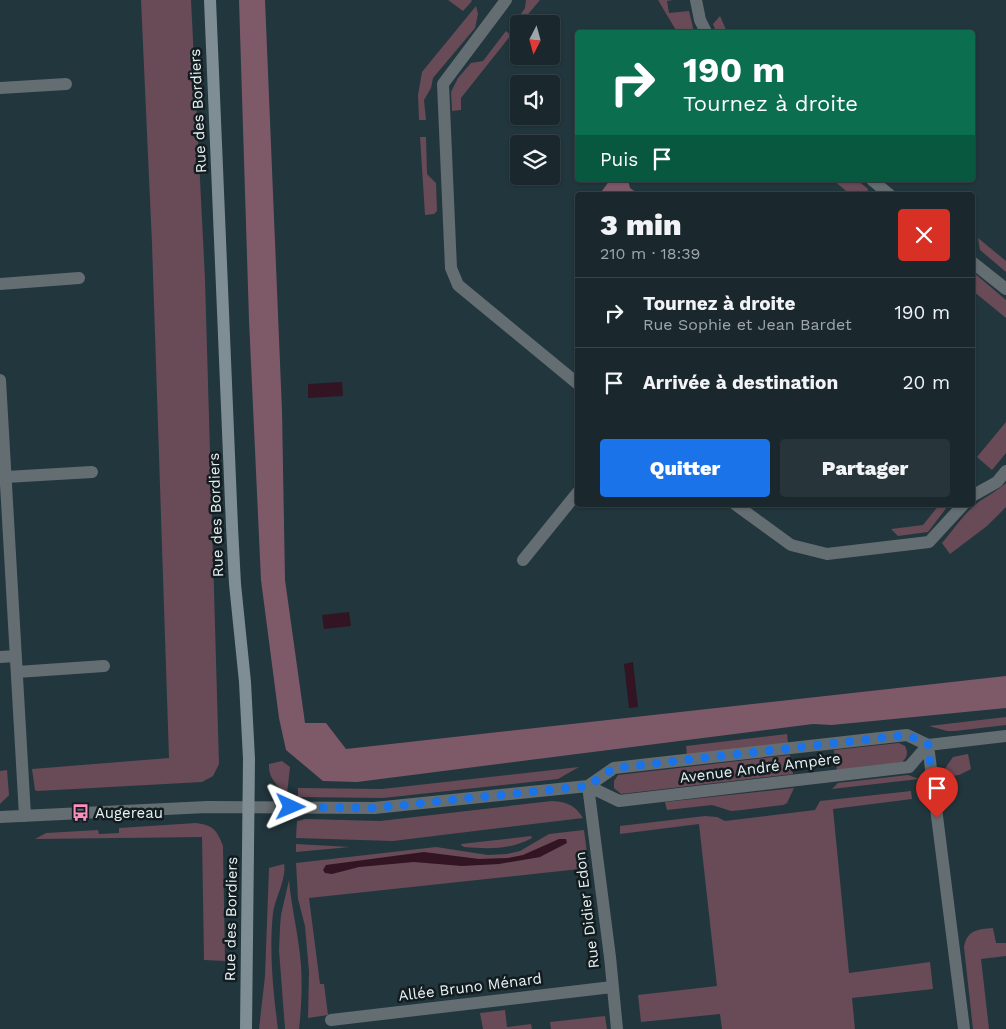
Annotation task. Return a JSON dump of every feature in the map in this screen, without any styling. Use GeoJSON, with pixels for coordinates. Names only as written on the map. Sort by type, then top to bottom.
{"type":"FeatureCollection","features":[{"type":"Feature","properties":{"kind":"street","name":"Rue des Bordiers"},"geometry":{"type":"LineString","coordinates":[[210,0],[232,527],[235,584],[245,682],[249,759],[246,1029]]}},
{"type":"Feature","properties":{"kind":"street"},"geometry":{"type":"LineString","coordinates":[[696,0],[700,20],[705,30]]}},
{"type":"Feature","properties":{"kind":"street"},"geometry":{"type":"LineString","coordinates":[[499,2],[443,84],[451,268],[458,285],[575,382]]}},
{"type":"Feature","properties":{"kind":"street"},"geometry":{"type":"LineString","coordinates":[[0,88],[66,84]]}},
{"type":"Feature","properties":{"kind":"street"},"geometry":{"type":"LineString","coordinates":[[874,182],[886,192]]}},
{"type":"Feature","properties":{"kind":"street"},"geometry":{"type":"LineString","coordinates":[[975,264],[1006,289]]}},
{"type":"Feature","properties":{"kind":"street"},"geometry":{"type":"LineString","coordinates":[[0,284],[79,278]]}},
{"type":"Feature","properties":{"kind":"street"},"geometry":{"type":"LineString","coordinates":[[0,380],[2,447],[6,477],[25,816]]}},
{"type":"Feature","properties":{"kind":"street"},"geometry":{"type":"LineString","coordinates":[[975,494],[997,482],[1006,471]]}},
{"type":"Feature","properties":{"kind":"street"},"geometry":{"type":"LineString","coordinates":[[6,477],[92,472]]}},
{"type":"Feature","properties":{"kind":"street"},"geometry":{"type":"LineString","coordinates":[[523,560],[575,496]]}},
{"type":"Feature","properties":{"kind":"street"},"geometry":{"type":"LineString","coordinates":[[739,507],[791,545],[826,554],[929,542],[961,507]]}},
{"type":"Feature","properties":{"kind":"street"},"geometry":{"type":"LineString","coordinates":[[0,657],[16,656]]}},
{"type":"Feature","properties":{"kind":"street"},"geometry":{"type":"LineString","coordinates":[[17,672],[104,666]]}},
{"type":"Feature","properties":{"kind":"street","name":"Avenue André Ampère"},"geometry":{"type":"LineString","coordinates":[[0,817],[207,807],[374,808],[588,786],[614,768],[907,735],[928,744],[1006,736]]}},
{"type":"Feature","properties":{"kind":"street","name":"Avenue André Ampère"},"geometry":{"type":"LineString","coordinates":[[588,786],[619,801],[909,767],[928,744]]}},
{"type":"Feature","properties":{"kind":"street"},"geometry":{"type":"LineString","coordinates":[[928,744],[964,1029]]}},
{"type":"Feature","properties":{"kind":"street","name":"Rue Didier Edon"},"geometry":{"type":"LineString","coordinates":[[588,786],[610,957],[617,1029]]}},
{"type":"Feature","properties":{"kind":"street","name":"Allée Bruno Ménard"},"geometry":{"type":"LineString","coordinates":[[331,1020],[612,987]]}},
{"type":"Feature","properties":{"kind":"shaded area"},"geometry":{"type":"Polygon","coordinates":[[[141,0],[191,0],[205,279],[219,764],[213,776],[202,782],[37,791],[35,790],[32,769],[169,758],[152,244],[141,0]]]}},
{"type":"Feature","properties":{"kind":"shaded area"},"geometry":{"type":"Polygon","coordinates":[[[239,0],[265,0],[282,411],[285,580],[305,723],[326,723],[346,749],[1006,676],[1006,708],[832,725],[813,724],[357,782],[323,781],[286,750],[279,718],[261,580],[249,320],[239,0]]]}},
{"type":"Feature","properties":{"kind":"shaded area"},"geometry":{"type":"Polygon","coordinates":[[[448,0],[471,0],[472,1],[463,11],[448,0]]]}},
{"type":"Feature","properties":{"kind":"shaded area"},"geometry":{"type":"Polygon","coordinates":[[[526,0],[540,0],[528,15],[520,15],[525,8],[526,0]]]}},
{"type":"Feature","properties":{"kind":"shaded area"},"geometry":{"type":"Polygon","coordinates":[[[658,0],[673,0],[667,1],[669,13],[689,11],[694,30],[676,30],[658,0]]]}},
{"type":"Feature","properties":{"kind":"shaded area"},"geometry":{"type":"Polygon","coordinates":[[[476,6],[478,14],[475,28],[433,78],[431,88],[424,100],[426,120],[419,120],[418,95],[422,72],[476,6]]]}},
{"type":"Feature","properties":{"kind":"shaded area"},"geometry":{"type":"Polygon","coordinates":[[[720,16],[726,30],[715,30],[713,24],[720,16]]]}},
{"type":"Feature","properties":{"kind":"shaded area"},"geometry":{"type":"Polygon","coordinates":[[[506,31],[510,34],[461,98],[461,110],[452,111],[451,92],[458,78],[471,63],[483,61],[506,31]]]}},
{"type":"Feature","properties":{"kind":"shaded area"},"geometry":{"type":"Polygon","coordinates":[[[420,137],[426,137],[427,174],[436,183],[437,211],[434,214],[425,215],[420,137]]]}},
{"type":"Feature","properties":{"kind":"shaded area"},"geometry":{"type":"Polygon","coordinates":[[[609,182],[628,182],[630,188],[636,192],[601,192],[609,182]]]}},
{"type":"Feature","properties":{"kind":"shaded area"},"geometry":{"type":"Polygon","coordinates":[[[835,182],[859,182],[868,189],[868,192],[847,192],[835,182]]]}},
{"type":"Feature","properties":{"kind":"shaded area"},"geometry":{"type":"Polygon","coordinates":[[[978,238],[1006,261],[1006,272],[980,250],[978,238]]]}},
{"type":"Feature","properties":{"kind":"shaded area"},"geometry":{"type":"Polygon","coordinates":[[[975,274],[1006,300],[1006,318],[975,293],[975,274]]]}},
{"type":"Feature","properties":{"kind":"shaded area"},"geometry":{"type":"Polygon","coordinates":[[[342,382],[343,396],[308,398],[308,384],[342,382]]]}},
{"type":"Feature","properties":{"kind":"shaded area"},"geometry":{"type":"Polygon","coordinates":[[[1006,422],[1006,453],[992,470],[977,457],[1006,422]]]}},
{"type":"Feature","properties":{"kind":"shaded area"},"geometry":{"type":"Polygon","coordinates":[[[1006,483],[1006,507],[987,526],[950,554],[942,543],[975,505],[1006,483]]]}},
{"type":"Feature","properties":{"kind":"shaded area"},"geometry":{"type":"Polygon","coordinates":[[[937,507],[947,507],[928,532],[898,536],[891,529],[923,525],[937,507]]]}},
{"type":"Feature","properties":{"kind":"shaded area"},"geometry":{"type":"Polygon","coordinates":[[[349,612],[351,626],[324,629],[322,615],[349,612]]]}},
{"type":"Feature","properties":{"kind":"shaded area"},"geometry":{"type":"Polygon","coordinates":[[[633,662],[638,707],[629,708],[624,664],[633,662]]]}},
{"type":"Feature","properties":{"kind":"shaded area"},"geometry":{"type":"Polygon","coordinates":[[[1006,717],[1006,725],[955,731],[947,731],[929,726],[1006,717]]]}},
{"type":"Feature","properties":{"kind":"shaded area"},"geometry":{"type":"Polygon","coordinates":[[[787,734],[788,743],[687,755],[686,746],[787,734]]]}},
{"type":"Feature","properties":{"kind":"shaded area"},"geometry":{"type":"Polygon","coordinates":[[[899,743],[905,746],[907,750],[907,754],[902,762],[837,770],[834,750],[899,743]]]}},
{"type":"Feature","properties":{"kind":"shaded area"},"geometry":{"type":"Polygon","coordinates":[[[968,754],[971,769],[959,775],[944,777],[946,767],[953,757],[968,754]]]}},
{"type":"Feature","properties":{"kind":"shaded area"},"geometry":{"type":"Polygon","coordinates":[[[790,755],[793,774],[621,794],[614,788],[614,781],[618,775],[790,755]]]}},
{"type":"Feature","properties":{"kind":"shaded area"},"geometry":{"type":"Polygon","coordinates":[[[282,761],[290,767],[287,794],[274,781],[269,769],[269,764],[282,761]]]}},
{"type":"Feature","properties":{"kind":"shaded area"},"geometry":{"type":"Polygon","coordinates":[[[579,767],[558,779],[383,798],[298,797],[298,788],[382,789],[579,767]]]}},
{"type":"Feature","properties":{"kind":"shaded area"},"geometry":{"type":"Polygon","coordinates":[[[7,770],[9,795],[0,804],[0,771],[7,770]]]}},
{"type":"Feature","properties":{"kind":"shaded area"},"geometry":{"type":"Polygon","coordinates":[[[908,775],[919,779],[832,789],[838,783],[908,775]]]}},
{"type":"Feature","properties":{"kind":"shaded area"},"geometry":{"type":"Polygon","coordinates":[[[794,788],[787,803],[783,805],[742,810],[731,811],[712,805],[667,810],[665,802],[794,788]]]}},
{"type":"Feature","properties":{"kind":"shaded area"},"geometry":{"type":"Polygon","coordinates":[[[911,791],[912,799],[833,809],[849,973],[930,962],[933,989],[852,998],[855,1029],[722,1029],[720,1014],[641,1022],[638,995],[717,986],[699,824],[620,834],[620,826],[705,816],[717,817],[725,821],[815,810],[820,801],[911,791]]]}},
{"type":"Feature","properties":{"kind":"shaded area"},"geometry":{"type":"Polygon","coordinates":[[[552,801],[570,805],[583,818],[393,841],[296,838],[297,821],[305,819],[380,821],[552,801]]]}},
{"type":"Feature","properties":{"kind":"shaded area"},"geometry":{"type":"Polygon","coordinates":[[[196,823],[207,825],[214,829],[223,846],[225,961],[204,960],[202,837],[35,839],[46,833],[98,830],[99,834],[119,833],[119,828],[196,823]]]}},
{"type":"Feature","properties":{"kind":"shaded area"},"geometry":{"type":"Polygon","coordinates":[[[584,830],[589,868],[309,898],[320,984],[324,984],[328,1015],[308,1018],[309,972],[305,926],[298,899],[296,863],[436,847],[488,855],[507,854],[520,851],[549,834],[584,830]]]}},
{"type":"Feature","properties":{"kind":"shaded area"},"geometry":{"type":"Polygon","coordinates":[[[531,836],[532,838],[524,842],[507,847],[473,848],[461,845],[461,844],[531,836]]]}},
{"type":"Feature","properties":{"kind":"shaded area"},"geometry":{"type":"Polygon","coordinates":[[[559,839],[566,839],[567,843],[540,857],[499,864],[462,866],[414,862],[359,867],[332,874],[325,873],[323,870],[326,865],[424,852],[479,859],[508,858],[523,855],[559,839]]]}},
{"type":"Feature","properties":{"kind":"shaded area"},"geometry":{"type":"Polygon","coordinates":[[[296,844],[350,847],[296,852],[296,844]]]}},
{"type":"Feature","properties":{"kind":"shaded area"},"geometry":{"type":"Polygon","coordinates":[[[284,864],[284,875],[273,913],[271,942],[278,1029],[259,1029],[265,976],[269,868],[284,864]]]}},
{"type":"Feature","properties":{"kind":"shaded area"},"geometry":{"type":"Polygon","coordinates":[[[289,880],[301,967],[299,1029],[285,1029],[279,950],[281,915],[289,880]]]}},
{"type":"Feature","properties":{"kind":"shaded area"},"geometry":{"type":"Polygon","coordinates":[[[993,928],[996,943],[1006,943],[1006,956],[981,959],[989,1029],[973,1029],[964,947],[965,941],[974,932],[993,928]]]}},
{"type":"Feature","properties":{"kind":"shaded area"},"geometry":{"type":"Polygon","coordinates":[[[505,1010],[507,1027],[531,1024],[532,1029],[483,1029],[480,1013],[505,1010]]]}},
{"type":"Feature","properties":{"kind":"shaded area"},"geometry":{"type":"Polygon","coordinates":[[[605,1016],[607,1029],[551,1029],[550,1022],[605,1016]]]}},
{"type":"Feature","properties":{"kind":"place","name":"Augereau"},"geometry":{"type":"Point","coordinates":[81,813]}},
{"type":"Feature","properties":{"kind":"route"},"geometry":{"type":"LineString","coordinates":[[291,807],[374,808],[588,786],[614,768],[907,735],[928,744],[937,818]]}}]}
